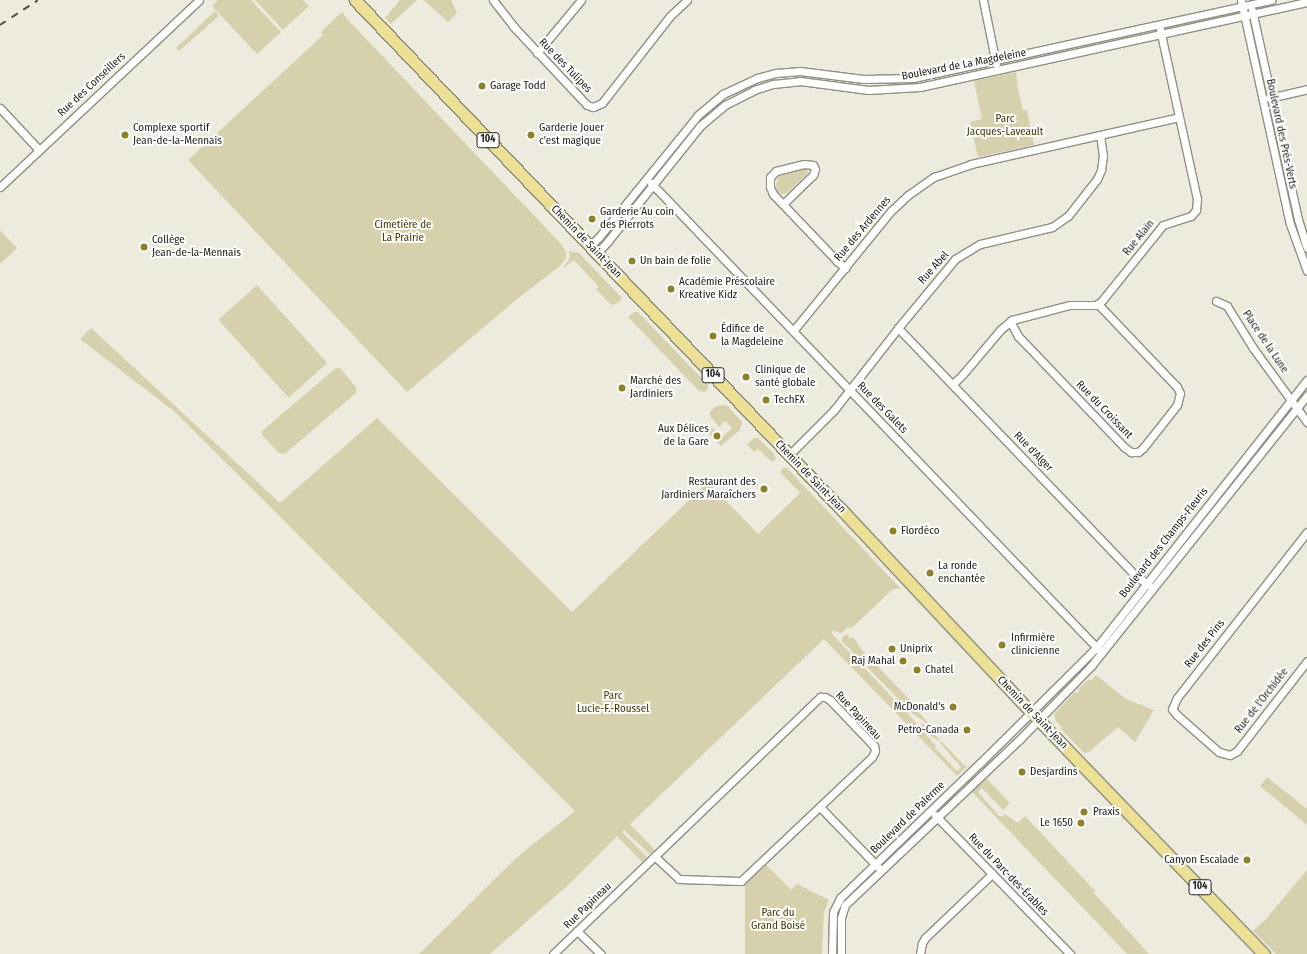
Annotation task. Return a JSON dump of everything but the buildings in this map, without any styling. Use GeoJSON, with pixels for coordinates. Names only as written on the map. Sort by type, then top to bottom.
{"type":"FeatureCollection","features":[{"type":"Feature","properties":{"kind":"main road","name":"Chemin de Saint-Jean"},"geometry":{"type":"LineString","coordinates":[[355,0],[790,455],[1035,716],[1264,954]]}},
{"type":"Feature","properties":{"kind":"street","name":"Rue des Conseillers"},"geometry":{"type":"LineString","coordinates":[[0,187],[199,0]]}},
{"type":"Feature","properties":{"kind":"street","name":"Rue des Tulipes"},"geometry":{"type":"LineString","coordinates":[[493,0],[508,21],[587,105],[596,107],[602,103],[674,11],[687,0]]}},
{"type":"Feature","properties":{"kind":"street"},"geometry":{"type":"LineString","coordinates":[[537,53],[581,0]]}},
{"type":"Feature","properties":{"kind":"street"},"geometry":{"type":"LineString","coordinates":[[982,0],[998,70]]}},
{"type":"Feature","properties":{"kind":"street","name":"Boulevard de La Magdeleine"},"geometry":{"type":"LineString","coordinates":[[593,250],[599,237],[692,121],[709,104],[733,88],[757,78],[784,72],[808,71],[863,79],[906,79],[1159,24],[1242,3],[1272,0]]}},
{"type":"Feature","properties":{"kind":"street","name":"Boulevard des Prés-Verts"},"geometry":{"type":"LineString","coordinates":[[1251,2],[1300,224],[1307,248]]}},
{"type":"Feature","properties":{"kind":"street","name":"Boulevard de La Magdeleine"},"geometry":{"type":"LineString","coordinates":[[593,250],[654,185],[700,126],[718,110],[738,97],[760,88],[786,82],[808,81],[868,90],[912,88],[1307,2]]}},
{"type":"Feature","properties":{"kind":"street","name":"Boulevard des Prés-Verts"},"geometry":{"type":"LineString","coordinates":[[1242,3],[1290,224],[1307,271]]}},
{"type":"Feature","properties":{"kind":"street","name":"Rue Alain"},"geometry":{"type":"LineString","coordinates":[[1098,304],[1163,224],[1191,216],[1196,210],[1197,199],[1159,24]]}},
{"type":"Feature","properties":{"kind":"street"},"geometry":{"type":"LineString","coordinates":[[831,85],[833,75]]}},
{"type":"Feature","properties":{"kind":"street"},"geometry":{"type":"LineString","coordinates":[[1262,99],[1307,89]]}},
{"type":"Feature","properties":{"kind":"street"},"geometry":{"type":"LineString","coordinates":[[0,108],[39,150]]}},
{"type":"Feature","properties":{"kind":"street","name":"Rue des Ardennes"},"geometry":{"type":"LineString","coordinates":[[793,331],[897,205],[920,186],[941,174],[971,164],[1179,117]]}},
{"type":"Feature","properties":{"kind":"street","name":"Rue Abel"},"geometry":{"type":"LineString","coordinates":[[790,455],[824,421],[945,270],[967,251],[987,242],[1046,229],[1063,221],[1100,175],[1103,160],[1100,135]]}},
{"type":"Feature","properties":{"kind":"street"},"geometry":{"type":"LineString","coordinates":[[783,204],[813,175],[815,169],[813,165],[804,164],[779,170],[773,174],[769,181],[770,187],[783,204],[845,268]]}},
{"type":"Feature","properties":{"kind":"street","name":"Rue des Galets"},"geometry":{"type":"LineString","coordinates":[[646,179],[654,185],[1102,653]]}},
{"type":"Feature","properties":{"kind":"street","name":"Place de la Lune"},"geometry":{"type":"LineString","coordinates":[[1216,301],[1227,306],[1253,348],[1307,422]]}},
{"type":"Feature","properties":{"kind":"street"},"geometry":{"type":"LineString","coordinates":[[953,384],[1010,321],[1022,316],[1070,305],[1098,304]]}},
{"type":"Feature","properties":{"kind":"street","name":"Rue du Croissant"},"geometry":{"type":"LineString","coordinates":[[1010,321],[1018,336],[1124,447],[1131,452],[1138,452],[1143,448],[1176,405],[1180,393],[1177,387],[1098,304]]}},
{"type":"Feature","properties":{"kind":"street","name":"Rue d'Alger"},"geometry":{"type":"LineString","coordinates":[[898,328],[1137,577],[1154,589]]}},
{"type":"Feature","properties":{"kind":"street","name":"Boulevard des Champs-Fleuris"},"geometry":{"type":"LineString","coordinates":[[1035,716],[1096,648],[1307,380]]}},
{"type":"Feature","properties":{"kind":"street","name":"Boulevard des Champs-Fleuris"},"geometry":{"type":"LineString","coordinates":[[1035,716],[1102,653],[1307,395]]}},
{"type":"Feature","properties":{"kind":"street","name":"Rue des Pins"},"geometry":{"type":"LineString","coordinates":[[1233,754],[1226,755],[1219,752],[1177,716],[1172,709],[1172,706],[1307,532]]}},
{"type":"Feature","properties":{"kind":"street","name":"Rue de l'Orchidée"},"geometry":{"type":"LineString","coordinates":[[1233,754],[1307,661]]}},
{"type":"Feature","properties":{"kind":"street","name":"Rue Papineau"},"geometry":{"type":"LineString","coordinates":[[553,954],[812,704],[823,697],[830,700],[872,744],[875,752],[872,757],[741,881],[679,879],[655,857]]}},
{"type":"Feature","properties":{"kind":"street","name":"Boulevard de Palerme"},"geometry":{"type":"LineString","coordinates":[[832,954],[833,917],[836,904],[840,898],[931,810],[1035,716]]}},
{"type":"Feature","properties":{"kind":"street","name":"Boulevard de Palerme"},"geometry":{"type":"LineString","coordinates":[[841,954],[843,909],[881,870],[1020,739],[1035,716]]}},
{"type":"Feature","properties":{"kind":"street"},"geometry":{"type":"LineString","coordinates":[[820,807],[881,870]]}},
{"type":"Feature","properties":{"kind":"street","name":"Rue du Parc-des-Érables"},"geometry":{"type":"LineString","coordinates":[[931,810],[1070,954]]}},
{"type":"Feature","properties":{"kind":"street"},"geometry":{"type":"LineString","coordinates":[[920,954],[922,943],[925,938],[992,874]]}},
{"type":"Feature","properties":{"kind":"street"},"geometry":{"type":"LineString","coordinates":[[577,931],[601,954]]}},
{"type":"Feature","properties":{"kind":"green space"},"geometry":{"type":"Polygon","coordinates":[[[218,0],[251,0],[281,32],[257,54],[212,6],[218,0]]]}},
{"type":"Feature","properties":{"kind":"green space"},"geometry":{"type":"Polygon","coordinates":[[[255,0],[303,0],[309,6],[283,30],[255,0]]]}},
{"type":"Feature","properties":{"kind":"green space"},"geometry":{"type":"Polygon","coordinates":[[[400,0],[417,0],[391,24],[385,18],[400,0]]]}},
{"type":"Feature","properties":{"kind":"green space"},"geometry":{"type":"Polygon","coordinates":[[[424,0],[451,0],[457,13],[448,22],[424,0]]]}},
{"type":"Feature","properties":{"kind":"green space"},"geometry":{"type":"Polygon","coordinates":[[[215,11],[219,16],[179,51],[176,48],[215,11]]]}},
{"type":"Feature","properties":{"kind":"green space","name":"Cimetière de La Prairie"},"geometry":{"type":"Polygon","coordinates":[[[342,12],[562,245],[566,252],[566,258],[560,266],[516,300],[407,392],[188,160],[323,35],[321,32],[342,12]]]}},
{"type":"Feature","properties":{"kind":"green space","name":"Parc Jacques-Laveault"},"geometry":{"type":"Polygon","coordinates":[[[1016,72],[1023,110],[1027,110],[1034,145],[978,157],[970,122],[982,119],[974,81],[1016,72]]]}},
{"type":"Feature","properties":{"kind":"green space"},"geometry":{"type":"Polygon","coordinates":[[[805,169],[808,171],[807,174],[787,193],[781,194],[777,191],[776,184],[779,176],[805,169]]]}},
{"type":"Feature","properties":{"kind":"green space"},"geometry":{"type":"Polygon","coordinates":[[[0,230],[17,248],[0,264],[0,230]]]}},
{"type":"Feature","properties":{"kind":"green space"},"geometry":{"type":"Polygon","coordinates":[[[569,251],[579,253],[622,298],[620,301],[613,305],[610,304],[596,289],[599,287],[574,260],[563,268],[570,257],[569,251]]]}},
{"type":"Feature","properties":{"kind":"green space"},"geometry":{"type":"Polygon","coordinates":[[[257,285],[327,363],[289,398],[218,320],[257,285]]]}},
{"type":"Feature","properties":{"kind":"green space"},"geometry":{"type":"Polygon","coordinates":[[[634,312],[638,312],[708,385],[705,392],[699,391],[628,317],[634,312]]]}},
{"type":"Feature","properties":{"kind":"green space","name":"Parc Lucie-F.-Roussel"},"geometry":{"type":"Polygon","coordinates":[[[91,328],[280,503],[377,418],[572,612],[708,482],[758,534],[800,493],[780,472],[783,468],[787,468],[901,589],[893,589],[853,627],[845,628],[846,630],[841,633],[833,631],[831,633],[909,715],[936,746],[935,748],[957,771],[961,767],[940,743],[941,741],[964,765],[967,766],[957,776],[824,639],[630,824],[655,850],[650,854],[624,830],[622,832],[647,857],[642,862],[617,836],[567,886],[490,954],[419,954],[517,857],[575,811],[175,412],[80,339],[91,328]]]}},
{"type":"Feature","properties":{"kind":"green space"},"geometry":{"type":"Polygon","coordinates":[[[336,368],[340,368],[356,387],[356,393],[287,452],[282,454],[278,452],[262,435],[262,431],[336,368]]]}},
{"type":"Feature","properties":{"kind":"green space"},"geometry":{"type":"Polygon","coordinates":[[[722,405],[728,406],[742,422],[740,430],[721,446],[708,433],[713,428],[715,431],[713,434],[719,440],[732,428],[725,421],[719,427],[710,416],[710,412],[715,407],[722,405]]]}},
{"type":"Feature","properties":{"kind":"green space"},"geometry":{"type":"Polygon","coordinates":[[[754,438],[758,438],[773,453],[776,459],[772,462],[758,449],[754,452],[747,444],[754,438]]]}},
{"type":"Feature","properties":{"kind":"green space"},"geometry":{"type":"Polygon","coordinates":[[[848,634],[849,638],[854,638],[861,649],[913,703],[912,705],[932,727],[911,712],[842,641],[843,636],[848,634]]]}},
{"type":"Feature","properties":{"kind":"green space"},"geometry":{"type":"Polygon","coordinates":[[[1096,675],[1126,699],[1154,710],[1135,742],[1118,727],[1089,752],[1084,753],[1061,729],[1062,727],[1056,721],[1054,714],[1075,692],[1077,693],[1079,691],[1078,689],[1088,680],[1092,680],[1096,675]]]}},
{"type":"Feature","properties":{"kind":"green space"},"geometry":{"type":"Polygon","coordinates":[[[919,722],[928,728],[940,740],[938,741],[931,736],[919,722]]]}},
{"type":"Feature","properties":{"kind":"green space"},"geometry":{"type":"Polygon","coordinates":[[[1267,777],[1307,809],[1307,825],[1260,786],[1267,777]]]}},
{"type":"Feature","properties":{"kind":"green space"},"geometry":{"type":"Polygon","coordinates":[[[986,778],[1010,803],[1003,810],[982,788],[978,792],[999,816],[1003,816],[1005,814],[1018,823],[1025,816],[1095,891],[1094,893],[1149,954],[1127,954],[972,792],[986,778]]]}},
{"type":"Feature","properties":{"kind":"green space","name":"Parc du Grand Boisé"},"geometry":{"type":"Polygon","coordinates":[[[766,865],[791,890],[797,884],[829,900],[824,912],[822,954],[745,954],[745,884],[766,865]]]}},
{"type":"Feature","properties":{"kind":"green space"},"geometry":{"type":"Polygon","coordinates":[[[1307,870],[1307,954],[1276,954],[1253,931],[1266,919],[1307,870]]]}},
{"type":"Feature","properties":{"kind":"railway"},"geometry":{"type":"LineString","coordinates":[[0,25],[38,0]]}},
{"type":"Feature","properties":{"kind":"place","name":"Garage Todd"},"geometry":{"type":"Point","coordinates":[482,86]}},
{"type":"Feature","properties":{"kind":"place","name":"Complexe sportif Jean-de-la-Mennais"},"geometry":{"type":"Point","coordinates":[125,135]}},
{"type":"Feature","properties":{"kind":"place","name":"Garderie Jouer c'est magique"},"geometry":{"type":"Point","coordinates":[531,135]}},
{"type":"Feature","properties":{"kind":"place","name":"Garderie Au coin des Pierrots"},"geometry":{"type":"Point","coordinates":[592,219]}},
{"type":"Feature","properties":{"kind":"place","name":"Collège Jean-de-la-Mennais"},"geometry":{"type":"Point","coordinates":[144,247]}},
{"type":"Feature","properties":{"kind":"place","name":"Un bain de folie"},"geometry":{"type":"Point","coordinates":[632,261]}},
{"type":"Feature","properties":{"kind":"place","name":"Académie Préscolaire Kreative Kidz"},"geometry":{"type":"Point","coordinates":[671,289]}},
{"type":"Feature","properties":{"kind":"place","name":"Édifice de la Magdeleine"},"geometry":{"type":"Point","coordinates":[713,336]}},
{"type":"Feature","properties":{"kind":"place","name":"Clinique de santé globale"},"geometry":{"type":"Point","coordinates":[746,377]}},
{"type":"Feature","properties":{"kind":"place","name":"Marché des Jardiniers"},"geometry":{"type":"Point","coordinates":[622,388]}},
{"type":"Feature","properties":{"kind":"place","name":"TechFX"},"geometry":{"type":"Point","coordinates":[766,400]}},
{"type":"Feature","properties":{"kind":"place","name":"Aux Délices de la Gare"},"geometry":{"type":"Point","coordinates":[717,436]}},
{"type":"Feature","properties":{"kind":"place","name":"Restaurant des Jardiniers Maraîchers"},"geometry":{"type":"Point","coordinates":[764,489]}},
{"type":"Feature","properties":{"kind":"place","name":"Flordéco"},"geometry":{"type":"Point","coordinates":[893,531]}},
{"type":"Feature","properties":{"kind":"place","name":"La ronde enchantée"},"geometry":{"type":"Point","coordinates":[930,573]}},
{"type":"Feature","properties":{"kind":"place","name":"Infirmière clinicienne"},"geometry":{"type":"Point","coordinates":[1002,645]}},
{"type":"Feature","properties":{"kind":"place","name":"Uniprix"},"geometry":{"type":"Point","coordinates":[892,649]}},
{"type":"Feature","properties":{"kind":"place","name":"Raj Mahal"},"geometry":{"type":"Point","coordinates":[903,661]}},
{"type":"Feature","properties":{"kind":"place","name":"Chatel"},"geometry":{"type":"Point","coordinates":[917,670]}},
{"type":"Feature","properties":{"kind":"place","name":"McDonald's"},"geometry":{"type":"Point","coordinates":[953,707]}},
{"type":"Feature","properties":{"kind":"place","name":"Petro-Canada"},"geometry":{"type":"Point","coordinates":[967,730]}},
{"type":"Feature","properties":{"kind":"place","name":"Desjardins"},"geometry":{"type":"Point","coordinates":[1022,772]}},
{"type":"Feature","properties":{"kind":"place","name":"Praxis"},"geometry":{"type":"Point","coordinates":[1084,812]}},
{"type":"Feature","properties":{"kind":"place","name":"Le 1650"},"geometry":{"type":"Point","coordinates":[1081,823]}},
{"type":"Feature","properties":{"kind":"place","name":"Canyon Escalade"},"geometry":{"type":"Point","coordinates":[1247,860]}}]}
